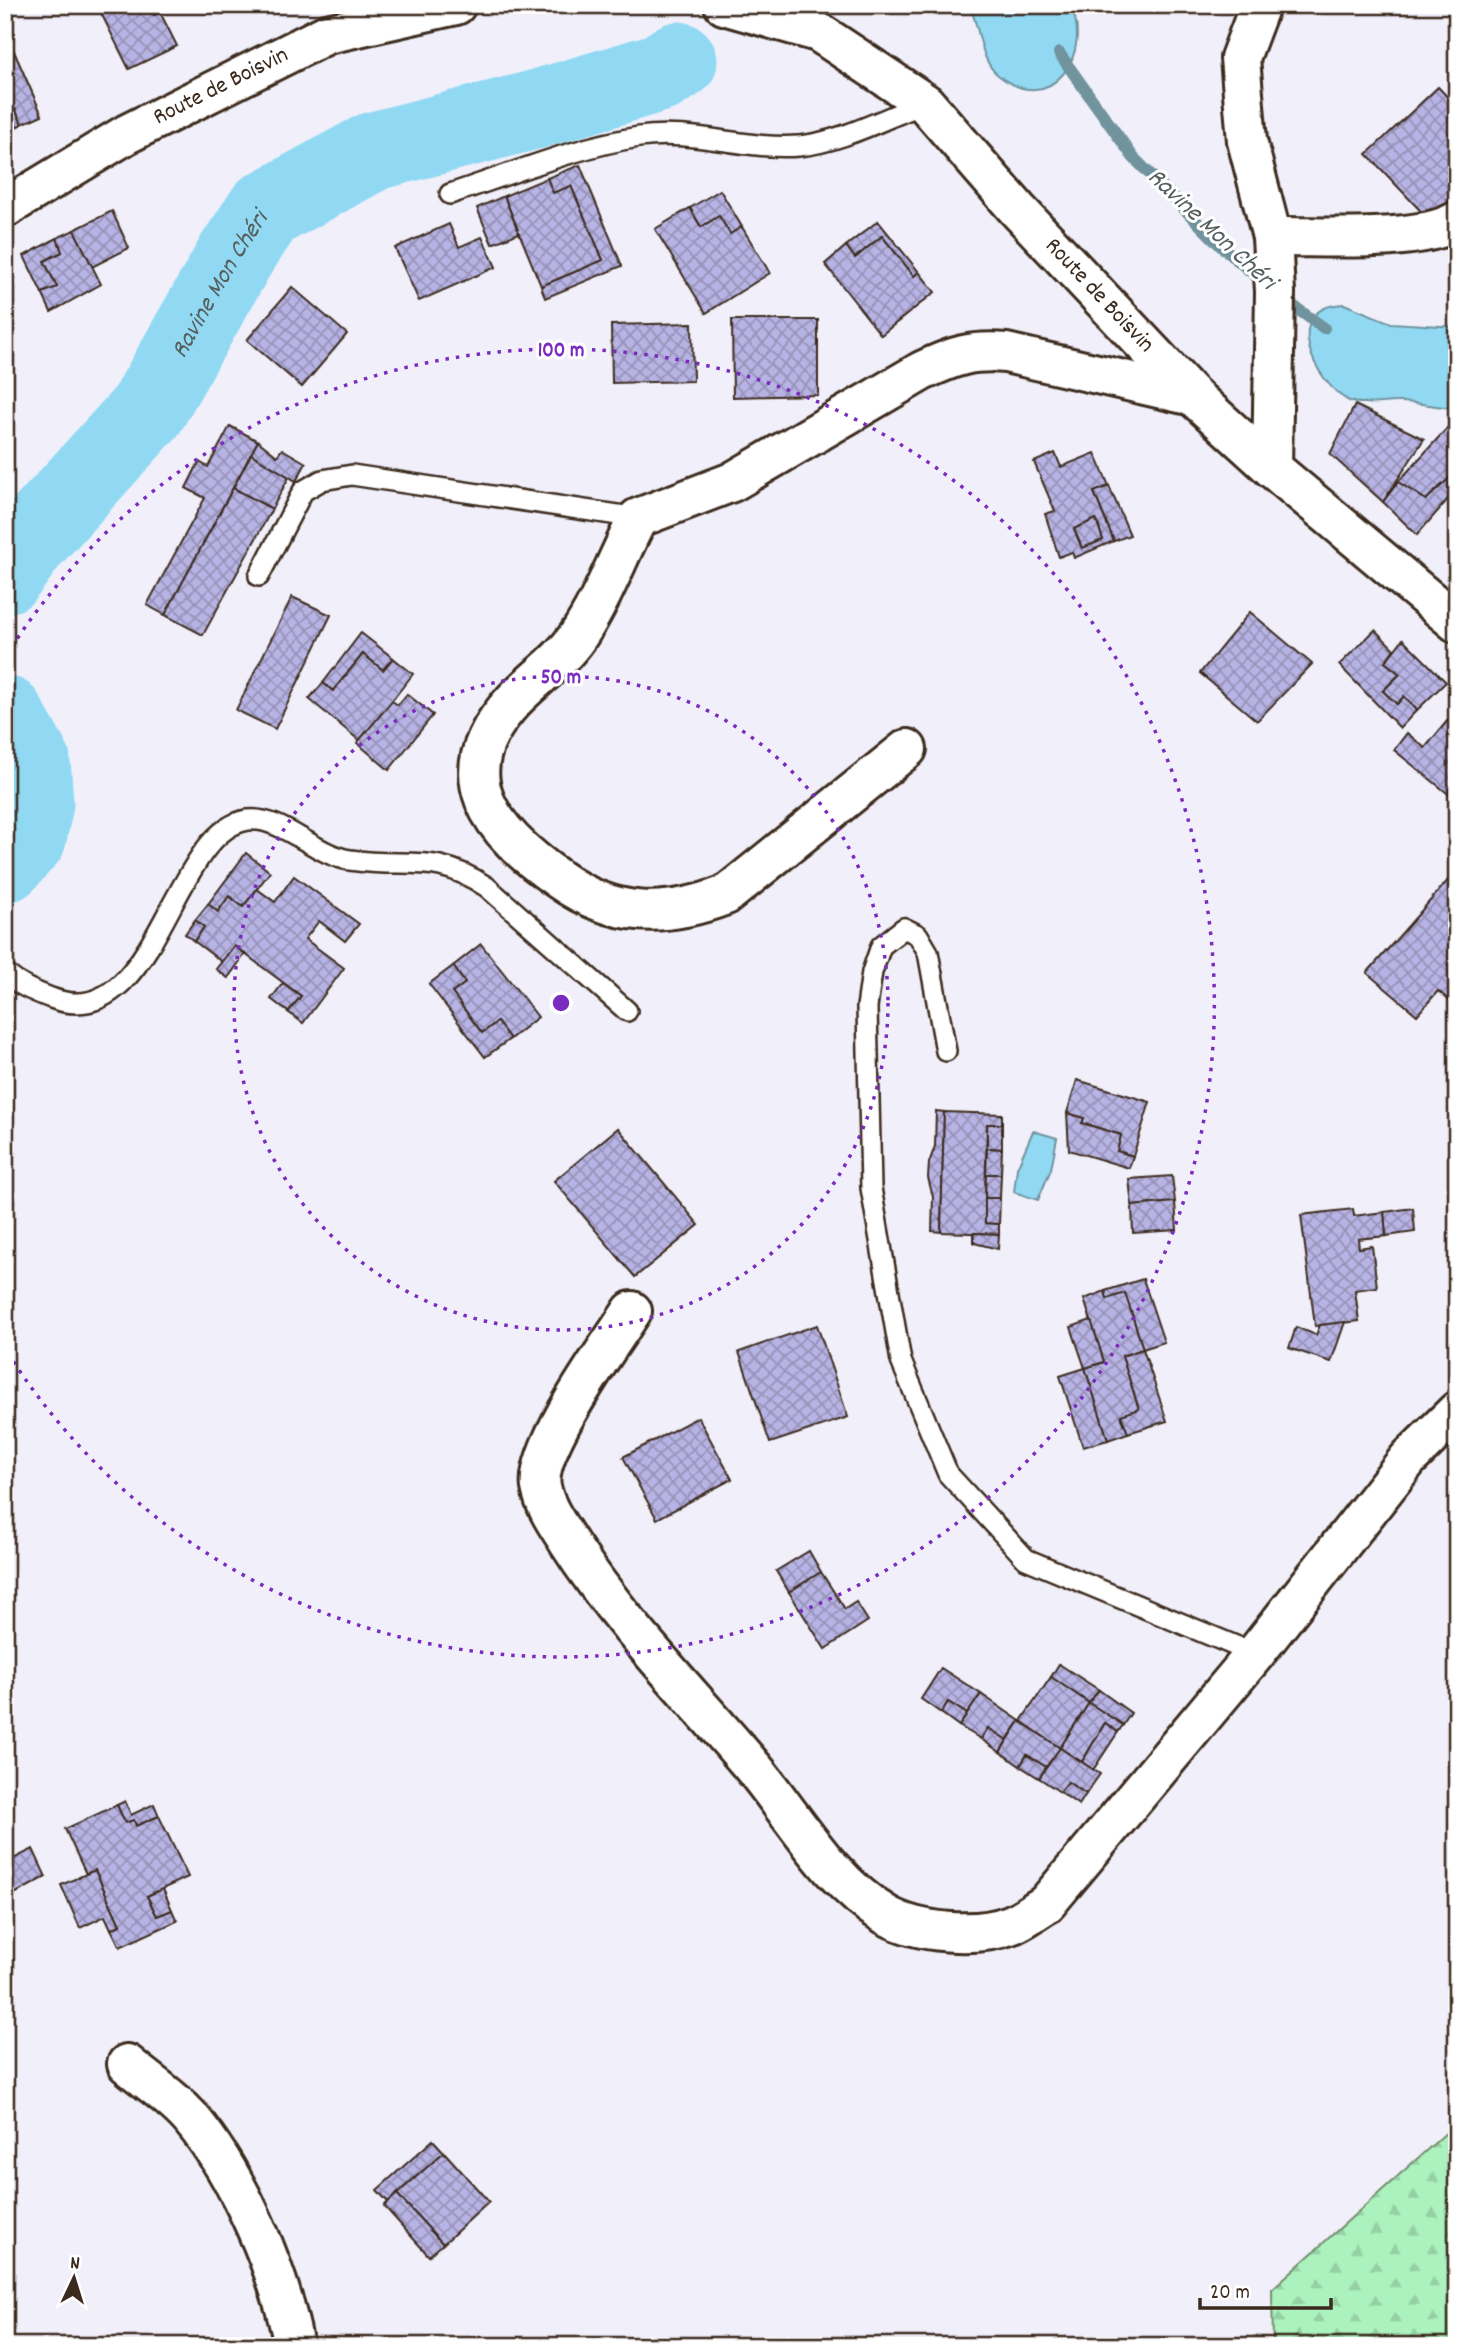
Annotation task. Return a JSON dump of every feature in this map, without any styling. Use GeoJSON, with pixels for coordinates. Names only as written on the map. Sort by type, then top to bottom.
{"type":"FeatureCollection","features":[{"type":"Feature","properties":{"kind":"street","name":"Route de Boisvin"},"geometry":{"type":"LineString","coordinates":[[724,5],[818,32],[925,103],[1017,209],[1193,396],[1272,468],[1457,623]]}},
{"type":"Feature","properties":{"kind":"street"},"geometry":{"type":"LineString","coordinates":[[1260,5],[1240,58],[1247,141],[1272,237],[1275,292],[1272,468]]}},
{"type":"Feature","properties":{"kind":"street","name":"Route de Boisvin"},"geometry":{"type":"LineString","coordinates":[[5,208],[127,134],[327,34],[441,7]]}},
{"type":"Feature","properties":{"kind":"street"},"geometry":{"type":"LineString","coordinates":[[1272,237],[1406,234],[1433,231],[1457,221]]}},
{"type":"Feature","properties":{"kind":"street"},"geometry":{"type":"LineString","coordinates":[[907,749],[726,895],[696,906],[649,912],[610,907],[563,883],[532,860],[493,820],[479,784],[480,756],[491,729],[515,699],[555,665],[579,636],[638,518],[732,482],[922,371],[951,357],[978,351],[1006,353],[1193,396]]}},
{"type":"Feature","properties":{"kind":"street"},"geometry":{"type":"LineString","coordinates":[[632,1311],[556,1433],[542,1461],[541,1485],[549,1510],[597,1587],[756,1772],[851,1891],[888,1917],[941,1932],[981,1933],[1011,1925],[1046,1904],[1255,1654],[1409,1458],[1457,1412]]}},
{"type":"Feature","properties":{"kind":"street"},"geometry":{"type":"LineString","coordinates":[[127,2064],[191,2118],[220,2158],[259,2238],[295,2346]]}},
{"type":"Feature","properties":{"kind":"lane"},"geometry":{"type":"LineString","coordinates":[[450,194],[610,143],[684,134],[800,146],[822,142],[925,103]]}},
{"type":"Feature","properties":{"kind":"lane"},"geometry":{"type":"LineString","coordinates":[[259,576],[303,491],[321,480],[332,478],[352,475],[638,518]]}},
{"type":"Feature","properties":{"kind":"lane"},"geometry":{"type":"LineString","coordinates":[[5,973],[20,986],[58,1000],[79,1003],[104,996],[123,982],[142,957],[204,852],[234,824],[249,820],[272,823],[322,853],[338,858],[436,863],[463,871],[487,887],[626,1011]]}},
{"type":"Feature","properties":{"kind":"lane"},"geometry":{"type":"LineString","coordinates":[[946,1051],[928,953],[918,935],[904,928],[881,946],[872,972],[867,1007],[872,1188],[901,1361],[947,1474],[1026,1559],[1255,1654]]}},
{"type":"Feature","properties":{"kind":"green space"},"geometry":{"type":"Polygon","coordinates":[[[1457,2123],[1457,2346],[1273,2346],[1272,2289],[1457,2123]]]}},
{"type":"Feature","properties":{"kind":"water"},"geometry":{"type":"Polygon","coordinates":[[[969,5],[1070,5],[1076,23],[1076,42],[1072,59],[1063,74],[1051,84],[1035,89],[1018,87],[998,75],[983,52],[969,5]]]}},
{"type":"Feature","properties":{"kind":"water"},"geometry":{"type":"Polygon","coordinates":[[[1344,304],[1391,323],[1457,327],[1457,408],[1404,402],[1355,403],[1336,392],[1315,363],[1309,346],[1308,331],[1312,318],[1324,308],[1344,304]]]}},
{"type":"Feature","properties":{"kind":"water"},"geometry":{"type":"Polygon","coordinates":[[[1033,1131],[1057,1138],[1051,1169],[1038,1200],[1014,1192],[1017,1168],[1033,1131]]]}},
{"type":"Feature","properties":{"kind":"building"},"geometry":{"type":"Polygon","coordinates":[[[97,5],[149,5],[154,15],[160,12],[177,46],[129,69],[97,5]]]}},
{"type":"Feature","properties":{"kind":"building"},"geometry":{"type":"Polygon","coordinates":[[[149,5],[175,5],[154,15],[149,5]]]}},
{"type":"Feature","properties":{"kind":"building"},"geometry":{"type":"Polygon","coordinates":[[[13,49],[42,115],[22,124],[15,109],[5,113],[5,53],[13,49]]]}},
{"type":"Feature","properties":{"kind":"building"},"geometry":{"type":"Polygon","coordinates":[[[1438,87],[1457,107],[1457,200],[1432,223],[1367,154],[1438,87]]]}},
{"type":"Feature","properties":{"kind":"building"},"geometry":{"type":"Polygon","coordinates":[[[15,109],[22,124],[5,133],[5,113],[15,109]]]}},
{"type":"Feature","properties":{"kind":"building"},"geometry":{"type":"Polygon","coordinates":[[[580,165],[622,266],[545,298],[541,286],[603,260],[571,186],[553,193],[547,178],[580,165]]]}},
{"type":"Feature","properties":{"kind":"building"},"geometry":{"type":"Polygon","coordinates":[[[547,178],[553,193],[571,186],[603,260],[541,286],[504,196],[547,178]]]}},
{"type":"Feature","properties":{"kind":"building"},"geometry":{"type":"Polygon","coordinates":[[[720,190],[742,227],[730,234],[719,216],[701,227],[690,208],[720,190]]]}},
{"type":"Feature","properties":{"kind":"building"},"geometry":{"type":"Polygon","coordinates":[[[504,196],[519,233],[492,244],[477,208],[504,196]]]}},
{"type":"Feature","properties":{"kind":"building"},"geometry":{"type":"Polygon","coordinates":[[[690,208],[701,227],[719,216],[730,234],[742,227],[770,273],[706,313],[655,229],[690,208]]]}},
{"type":"Feature","properties":{"kind":"building"},"geometry":{"type":"Polygon","coordinates":[[[112,211],[129,248],[92,267],[74,230],[112,211]]]}},
{"type":"Feature","properties":{"kind":"building"},"geometry":{"type":"Polygon","coordinates":[[[878,221],[919,272],[914,276],[882,236],[855,258],[846,246],[878,221]]]}},
{"type":"Feature","properties":{"kind":"building"},"geometry":{"type":"Polygon","coordinates":[[[449,224],[459,247],[482,237],[496,267],[419,301],[395,248],[449,224]]]}},
{"type":"Feature","properties":{"kind":"building"},"geometry":{"type":"Polygon","coordinates":[[[74,230],[101,284],[51,312],[42,293],[57,287],[44,261],[62,252],[57,238],[74,230]]]}},
{"type":"Feature","properties":{"kind":"building"},"geometry":{"type":"Polygon","coordinates":[[[882,236],[914,276],[919,272],[935,292],[881,335],[825,264],[846,246],[855,258],[882,236]]]}},
{"type":"Feature","properties":{"kind":"building"},"geometry":{"type":"Polygon","coordinates":[[[57,238],[62,252],[44,261],[57,287],[42,293],[24,256],[57,238]]]}},
{"type":"Feature","properties":{"kind":"building"},"geometry":{"type":"Polygon","coordinates":[[[292,287],[347,334],[302,387],[247,340],[292,287]]]}},
{"type":"Feature","properties":{"kind":"building"},"geometry":{"type":"Polygon","coordinates":[[[732,320],[818,320],[818,395],[733,397],[732,320]]]}},
{"type":"Feature","properties":{"kind":"building"},"geometry":{"type":"Polygon","coordinates":[[[692,323],[693,381],[612,383],[611,325],[692,323]]]}},
{"type":"Feature","properties":{"kind":"building"},"geometry":{"type":"Polygon","coordinates":[[[1355,405],[1424,439],[1383,502],[1330,454],[1355,405]]]}},
{"type":"Feature","properties":{"kind":"building"},"geometry":{"type":"Polygon","coordinates":[[[1450,425],[1457,431],[1457,471],[1426,500],[1398,482],[1450,425]]]}},
{"type":"Feature","properties":{"kind":"building"},"geometry":{"type":"Polygon","coordinates":[[[230,426],[258,441],[165,615],[147,605],[205,498],[186,488],[199,462],[208,467],[230,426]]]}},
{"type":"Feature","properties":{"kind":"building"},"geometry":{"type":"Polygon","coordinates":[[[258,441],[277,456],[282,449],[306,463],[296,481],[251,454],[258,441]]]}},
{"type":"Feature","properties":{"kind":"building"},"geometry":{"type":"Polygon","coordinates":[[[1055,453],[1061,467],[1095,453],[1109,486],[1094,492],[1114,541],[1074,558],[1072,552],[1059,557],[1045,514],[1055,511],[1034,462],[1055,453]],[[1096,519],[1074,529],[1082,548],[1103,540],[1096,519]]]}},
{"type":"Feature","properties":{"kind":"building"},"geometry":{"type":"Polygon","coordinates":[[[251,454],[289,477],[272,509],[233,488],[251,454]]]}},
{"type":"Feature","properties":{"kind":"building"},"geometry":{"type":"Polygon","coordinates":[[[1457,471],[1457,489],[1417,535],[1383,502],[1398,482],[1426,500],[1457,471]]]}},
{"type":"Feature","properties":{"kind":"building"},"geometry":{"type":"Polygon","coordinates":[[[1109,486],[1130,535],[1114,541],[1094,492],[1109,486]]]}},
{"type":"Feature","properties":{"kind":"building"},"geometry":{"type":"Polygon","coordinates":[[[233,488],[272,509],[203,635],[165,615],[233,488]]]}},
{"type":"Feature","properties":{"kind":"building"},"geometry":{"type":"Polygon","coordinates":[[[1096,519],[1103,540],[1082,548],[1074,529],[1096,519]]]}},
{"type":"Feature","properties":{"kind":"building"},"geometry":{"type":"Polygon","coordinates":[[[292,597],[331,615],[275,729],[236,710],[292,597]]]}},
{"type":"Feature","properties":{"kind":"building"},"geometry":{"type":"Polygon","coordinates":[[[1250,612],[1312,664],[1257,721],[1200,673],[1250,612]]]}},
{"type":"Feature","properties":{"kind":"building"},"geometry":{"type":"Polygon","coordinates":[[[1375,630],[1394,649],[1385,662],[1400,674],[1383,691],[1397,704],[1404,696],[1417,710],[1400,728],[1339,665],[1375,630]]]}},
{"type":"Feature","properties":{"kind":"building"},"geometry":{"type":"Polygon","coordinates":[[[361,633],[393,658],[383,670],[363,654],[333,691],[323,683],[361,633]]]}},
{"type":"Feature","properties":{"kind":"building"},"geometry":{"type":"Polygon","coordinates":[[[1403,639],[1446,682],[1417,710],[1404,696],[1397,704],[1383,691],[1400,674],[1385,662],[1403,639]]]}},
{"type":"Feature","properties":{"kind":"building"},"geometry":{"type":"Polygon","coordinates":[[[363,654],[383,670],[393,658],[413,674],[360,741],[309,699],[323,683],[333,691],[363,654]]]}},
{"type":"Feature","properties":{"kind":"building"},"geometry":{"type":"Polygon","coordinates":[[[407,694],[433,715],[389,770],[357,743],[392,701],[398,705],[407,694]]]}},
{"type":"Feature","properties":{"kind":"building"},"geometry":{"type":"Polygon","coordinates":[[[1448,720],[1457,727],[1457,801],[1394,750],[1407,733],[1425,748],[1448,720]]]}},
{"type":"Feature","properties":{"kind":"building"},"geometry":{"type":"Polygon","coordinates":[[[246,853],[270,872],[243,907],[229,896],[218,912],[208,904],[246,853]]]}},
{"type":"Feature","properties":{"kind":"building"},"geometry":{"type":"Polygon","coordinates":[[[1457,870],[1457,1007],[1438,991],[1417,1015],[1367,973],[1457,870]]]}},
{"type":"Feature","properties":{"kind":"building"},"geometry":{"type":"Polygon","coordinates":[[[294,876],[359,924],[345,941],[319,921],[305,939],[344,968],[303,1023],[288,1012],[301,996],[234,946],[222,962],[194,941],[204,927],[195,920],[208,904],[218,912],[229,896],[243,907],[257,889],[275,902],[294,876]]]}},
{"type":"Feature","properties":{"kind":"building"},"geometry":{"type":"Polygon","coordinates":[[[195,920],[204,927],[194,941],[185,934],[195,920]]]}},
{"type":"Feature","properties":{"kind":"building"},"geometry":{"type":"Polygon","coordinates":[[[481,944],[538,1017],[510,1039],[497,1022],[482,1033],[452,993],[465,983],[453,966],[481,944]]]}},
{"type":"Feature","properties":{"kind":"building"},"geometry":{"type":"Polygon","coordinates":[[[234,946],[245,954],[228,978],[216,969],[234,946]]]}},
{"type":"Feature","properties":{"kind":"building"},"geometry":{"type":"Polygon","coordinates":[[[453,966],[465,983],[452,993],[482,1033],[497,1022],[510,1039],[485,1057],[429,984],[453,966]]]}},
{"type":"Feature","properties":{"kind":"building"},"geometry":{"type":"Polygon","coordinates":[[[283,983],[301,996],[288,1012],[271,999],[283,983]]]}},
{"type":"Feature","properties":{"kind":"building"},"geometry":{"type":"Polygon","coordinates":[[[1077,1080],[1150,1102],[1133,1156],[1117,1151],[1121,1135],[1082,1123],[1084,1118],[1067,1113],[1077,1080]]]}},
{"type":"Feature","properties":{"kind":"building"},"geometry":{"type":"Polygon","coordinates":[[[936,1111],[944,1112],[941,1232],[932,1231],[933,1197],[928,1178],[929,1163],[935,1146],[936,1111]]]}},
{"type":"Feature","properties":{"kind":"building"},"geometry":{"type":"Polygon","coordinates":[[[944,1112],[1002,1114],[1002,1124],[987,1124],[985,1198],[985,1223],[999,1224],[999,1234],[941,1232],[944,1112]]]}},
{"type":"Feature","properties":{"kind":"building"},"geometry":{"type":"Polygon","coordinates":[[[1067,1113],[1084,1118],[1082,1123],[1121,1135],[1117,1151],[1133,1156],[1129,1168],[1069,1150],[1067,1113]]]}},
{"type":"Feature","properties":{"kind":"building"},"geometry":{"type":"Polygon","coordinates":[[[987,1124],[1002,1124],[1002,1149],[987,1148],[987,1124]]]}},
{"type":"Feature","properties":{"kind":"building"},"geometry":{"type":"Polygon","coordinates":[[[618,1128],[699,1225],[635,1277],[554,1181],[618,1128]]]}},
{"type":"Feature","properties":{"kind":"building"},"geometry":{"type":"Polygon","coordinates":[[[987,1148],[1002,1149],[1001,1174],[986,1174],[987,1148]]]}},
{"type":"Feature","properties":{"kind":"building"},"geometry":{"type":"Polygon","coordinates":[[[986,1174],[1001,1174],[1000,1198],[985,1198],[986,1174]]]}},
{"type":"Feature","properties":{"kind":"building"},"geometry":{"type":"Polygon","coordinates":[[[1172,1176],[1175,1202],[1132,1206],[1129,1179],[1172,1176]]]}},
{"type":"Feature","properties":{"kind":"building"},"geometry":{"type":"Polygon","coordinates":[[[985,1198],[1000,1198],[999,1224],[985,1223],[985,1198]]]}},
{"type":"Feature","properties":{"kind":"building"},"geometry":{"type":"Polygon","coordinates":[[[1175,1202],[1177,1230],[1133,1233],[1132,1206],[1175,1202]]]}},
{"type":"Feature","properties":{"kind":"building"},"geometry":{"type":"Polygon","coordinates":[[[1413,1208],[1415,1232],[1386,1236],[1384,1212],[1413,1208]]]}},
{"type":"Feature","properties":{"kind":"building"},"geometry":{"type":"Polygon","coordinates":[[[1353,1209],[1354,1216],[1384,1212],[1386,1236],[1358,1239],[1359,1248],[1372,1246],[1377,1287],[1355,1290],[1359,1321],[1315,1326],[1301,1215],[1353,1209]]]}},
{"type":"Feature","properties":{"kind":"building"},"geometry":{"type":"Polygon","coordinates":[[[974,1233],[999,1234],[998,1249],[974,1243],[974,1233]]]}},
{"type":"Feature","properties":{"kind":"building"},"geometry":{"type":"Polygon","coordinates":[[[1143,1279],[1164,1342],[1143,1349],[1125,1293],[1107,1299],[1105,1291],[1143,1279]]]}},
{"type":"Feature","properties":{"kind":"building"},"geometry":{"type":"Polygon","coordinates":[[[1105,1291],[1107,1299],[1125,1293],[1143,1349],[1122,1356],[1139,1409],[1121,1415],[1128,1433],[1108,1440],[1085,1368],[1104,1362],[1084,1299],[1105,1291]]]}},
{"type":"Feature","properties":{"kind":"building"},"geometry":{"type":"Polygon","coordinates":[[[1091,1320],[1104,1362],[1085,1368],[1071,1327],[1091,1320]]]}},
{"type":"Feature","properties":{"kind":"building"},"geometry":{"type":"Polygon","coordinates":[[[1345,1322],[1331,1362],[1289,1348],[1296,1327],[1316,1335],[1320,1325],[1345,1322]]]}},
{"type":"Feature","properties":{"kind":"building"},"geometry":{"type":"Polygon","coordinates":[[[817,1325],[848,1417],[770,1443],[739,1352],[817,1325]]]}},
{"type":"Feature","properties":{"kind":"building"},"geometry":{"type":"Polygon","coordinates":[[[1143,1349],[1167,1421],[1128,1433],[1121,1415],[1139,1409],[1122,1356],[1143,1349]]]}},
{"type":"Feature","properties":{"kind":"building"},"geometry":{"type":"Polygon","coordinates":[[[1085,1368],[1108,1440],[1083,1447],[1060,1376],[1085,1368]]]}},
{"type":"Feature","properties":{"kind":"building"},"geometry":{"type":"Polygon","coordinates":[[[698,1417],[732,1479],[657,1519],[623,1457],[698,1417]]]}},
{"type":"Feature","properties":{"kind":"building"},"geometry":{"type":"Polygon","coordinates":[[[809,1551],[821,1572],[789,1592],[776,1571],[809,1551]]]}},
{"type":"Feature","properties":{"kind":"building"},"geometry":{"type":"Polygon","coordinates":[[[821,1572],[845,1609],[856,1602],[868,1621],[825,1649],[789,1592],[821,1572]]]}},
{"type":"Feature","properties":{"kind":"building"},"geometry":{"type":"Polygon","coordinates":[[[1059,1664],[1099,1690],[1089,1703],[1051,1677],[1059,1664]]]}},
{"type":"Feature","properties":{"kind":"building"},"geometry":{"type":"Polygon","coordinates":[[[941,1668],[981,1694],[967,1714],[948,1702],[941,1713],[921,1699],[941,1668]]]}},
{"type":"Feature","properties":{"kind":"building"},"geometry":{"type":"Polygon","coordinates":[[[1051,1677],[1089,1703],[1060,1748],[1021,1721],[1051,1677]]]}},
{"type":"Feature","properties":{"kind":"building"},"geometry":{"type":"Polygon","coordinates":[[[1099,1690],[1131,1713],[1123,1725],[1089,1703],[1099,1690]]]}},
{"type":"Feature","properties":{"kind":"building"},"geometry":{"type":"Polygon","coordinates":[[[981,1694],[1020,1721],[1007,1740],[988,1728],[981,1739],[959,1726],[981,1694]]]}},
{"type":"Feature","properties":{"kind":"building"},"geometry":{"type":"Polygon","coordinates":[[[948,1702],[967,1714],[959,1726],[941,1713],[948,1702]]]}},
{"type":"Feature","properties":{"kind":"building"},"geometry":{"type":"Polygon","coordinates":[[[1089,1703],[1123,1725],[1118,1732],[1105,1723],[1082,1762],[1060,1748],[1089,1703]]]}},
{"type":"Feature","properties":{"kind":"building"},"geometry":{"type":"Polygon","coordinates":[[[1020,1721],[1060,1748],[1046,1767],[1027,1755],[1020,1766],[1000,1752],[1020,1721]]]}},
{"type":"Feature","properties":{"kind":"building"},"geometry":{"type":"Polygon","coordinates":[[[1105,1723],[1118,1732],[1093,1770],[1082,1762],[1105,1723]]]}},
{"type":"Feature","properties":{"kind":"building"},"geometry":{"type":"Polygon","coordinates":[[[988,1728],[1007,1740],[1000,1752],[981,1739],[988,1728]]]}},
{"type":"Feature","properties":{"kind":"building"},"geometry":{"type":"Polygon","coordinates":[[[1060,1748],[1100,1774],[1086,1794],[1068,1782],[1060,1792],[1039,1778],[1060,1748]]]}},
{"type":"Feature","properties":{"kind":"building"},"geometry":{"type":"Polygon","coordinates":[[[1027,1755],[1046,1767],[1039,1778],[1020,1766],[1027,1755]]]}},
{"type":"Feature","properties":{"kind":"building"},"geometry":{"type":"Polygon","coordinates":[[[1068,1782],[1086,1794],[1079,1805],[1060,1792],[1068,1782]]]}},
{"type":"Feature","properties":{"kind":"building"},"geometry":{"type":"Polygon","coordinates":[[[125,1801],[131,1815],[154,1804],[159,1816],[136,1826],[134,1820],[125,1823],[117,1805],[125,1801]]]}},
{"type":"Feature","properties":{"kind":"building"},"geometry":{"type":"Polygon","coordinates":[[[117,1805],[125,1823],[134,1820],[136,1826],[159,1816],[188,1877],[147,1896],[157,1916],[172,1910],[177,1921],[120,1947],[111,1929],[120,1925],[95,1870],[86,1874],[65,1829],[117,1805]]]}},
{"type":"Feature","properties":{"kind":"building"},"geometry":{"type":"Polygon","coordinates":[[[33,1849],[46,1877],[5,1899],[5,1863],[33,1849]]]}},
{"type":"Feature","properties":{"kind":"building"},"geometry":{"type":"Polygon","coordinates":[[[95,1870],[120,1925],[111,1929],[105,1916],[80,1928],[61,1885],[95,1870]]]}},
{"type":"Feature","properties":{"kind":"building"},"geometry":{"type":"Polygon","coordinates":[[[163,1889],[172,1910],[157,1916],[147,1896],[163,1889]]]}},
{"type":"Feature","properties":{"kind":"building"},"geometry":{"type":"Polygon","coordinates":[[[433,2140],[444,2152],[388,2202],[377,2190],[433,2140]]]}},
{"type":"Feature","properties":{"kind":"building"},"geometry":{"type":"Polygon","coordinates":[[[444,2152],[489,2202],[443,2244],[397,2194],[444,2152]]]}},
{"type":"Feature","properties":{"kind":"building"},"geometry":{"type":"Polygon","coordinates":[[[397,2194],[443,2244],[429,2256],[384,2206],[397,2194]]]}},
{"type":"Feature","properties":{"kind":"waterway","name":"Ravine Mon Chéri"},"geometry":{"type":"LineString","coordinates":[[1059,53],[1133,157],[1221,246],[1265,284]]}},
{"type":"Feature","properties":{"kind":"waterway","name":"Ravine Mon Chéri"},"geometry":{"type":"LineString","coordinates":[[5,574],[31,539],[147,411],[236,255],[266,210],[374,151],[534,110],[661,72],[678,61]]}},
{"type":"Feature","properties":{"kind":"waterway","name":"Ravine Mon Chéri"},"geometry":{"type":"LineString","coordinates":[[1282,298],[1324,328]]}},
{"type":"Feature","properties":{"kind":"waterway","name":"Ravine Mon Chéri"},"geometry":{"type":"LineString","coordinates":[[5,715],[31,761],[34,803],[27,838],[5,863]]}}]}
